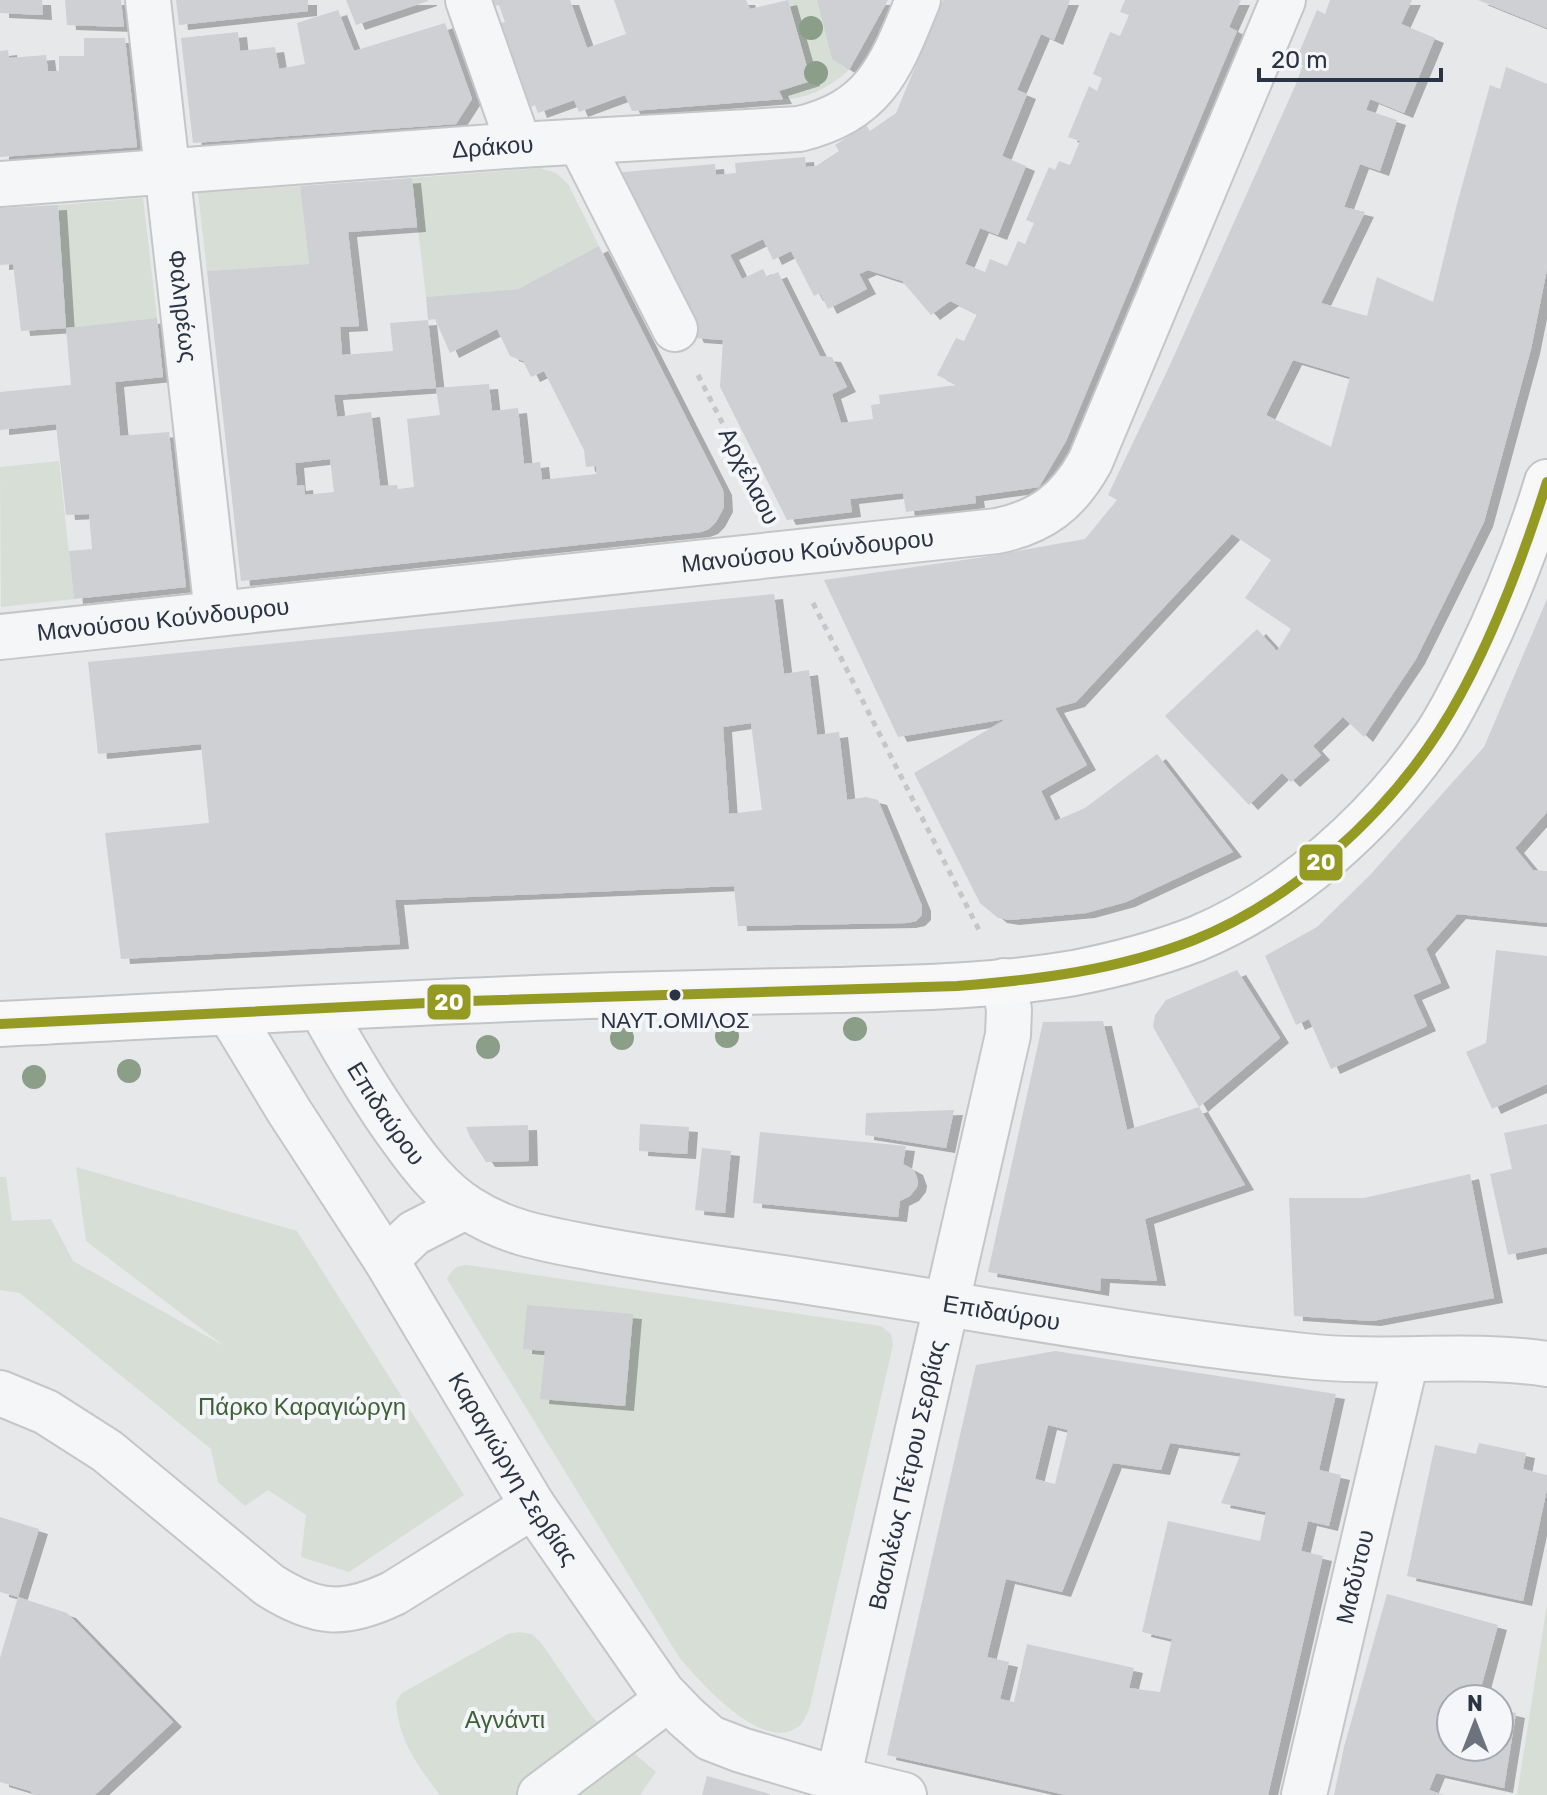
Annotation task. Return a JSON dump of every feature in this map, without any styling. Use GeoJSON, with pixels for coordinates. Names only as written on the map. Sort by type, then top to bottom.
{"type":"FeatureCollection","features":[{"type":"Feature","properties":{"kind":"main road"},"geometry":{"type":"LineString","coordinates":[[0,1024],[502,999],[913,988],[1074,973],[1143,956],[1197,938],[1247,913],[1300,880],[1370,815],[1436,736],[1490,634],[1514,577],[1547,482]]}},
{"type":"Feature","properties":{"kind":"street","name":"Φαληρέως"},"geometry":{"type":"LineString","coordinates":[[148,0],[217,613]]}},
{"type":"Feature","properties":{"kind":"street"},"geometry":{"type":"LineString","coordinates":[[468,0],[519,145]]}},
{"type":"Feature","properties":{"kind":"street","name":"Δράκου"},"geometry":{"type":"LineString","coordinates":[[0,184],[519,145],[799,129],[825,121],[863,99],[876,85],[895,55],[918,0]]}},
{"type":"Feature","properties":{"kind":"street","name":"Μανούσου Κούνδουρου"},"geometry":{"type":"LineString","coordinates":[[0,637],[788,553],[1026,524],[1053,508],[1074,487],[1090,462],[1283,0]]}},
{"type":"Feature","properties":{"kind":"street"},"geometry":{"type":"LineString","coordinates":[[580,142],[675,329]]}},
{"type":"Feature","properties":{"kind":"street","name":"Βασιλέως Πέτρου Σερβίας"},"geometry":{"type":"LineString","coordinates":[[838,1779],[1008,1035],[1009,1010],[1004,981]]}},
{"type":"Feature","properties":{"kind":"street","name":"Επιδαύρου"},"geometry":{"type":"LineString","coordinates":[[321,1008],[388,1120],[427,1172],[465,1207],[523,1234],[627,1255],[1153,1336],[1304,1356],[1358,1360],[1470,1358],[1547,1364]]}},
{"type":"Feature","properties":{"kind":"street","name":"Καραγιώργη Σερβίας"},"geometry":{"type":"LineString","coordinates":[[229,1012],[386,1260],[533,1506],[668,1699],[710,1738],[838,1779],[904,1795]]}},
{"type":"Feature","properties":{"kind":"street"},"geometry":{"type":"LineString","coordinates":[[386,1260],[414,1233],[465,1207]]}},
{"type":"Feature","properties":{"kind":"street","name":"Μαδύτου"},"geometry":{"type":"LineString","coordinates":[[1304,1795],[1406,1360]]}},
{"type":"Feature","properties":{"kind":"street"},"geometry":{"type":"LineString","coordinates":[[0,1393],[46,1412],[107,1451],[269,1585],[292,1599],[317,1608],[357,1607],[394,1593],[533,1506]]}},
{"type":"Feature","properties":{"kind":"street"},"geometry":{"type":"LineString","coordinates":[[540,1795],[668,1699]]}},
{"type":"Feature","properties":{"kind":"path","name":"Αρχέλαου"},"geometry":{"type":"LineString","coordinates":[[675,329],[1004,981]]}},
{"type":"Feature","properties":{"kind":"green space"},"geometry":{"type":"Polygon","coordinates":[[[788,0],[817,0],[832,59],[849,70],[818,91],[783,99],[779,91],[811,81],[788,0]]]}},
{"type":"Feature","properties":{"kind":"green space"},"geometry":{"type":"Polygon","coordinates":[[[540,168],[556,173],[568,184],[599,246],[518,289],[426,297],[412,178],[540,168]]]}},
{"type":"Feature","properties":{"kind":"green space"},"geometry":{"type":"Polygon","coordinates":[[[300,186],[309,264],[207,271],[198,193],[300,186]]]}},
{"type":"Feature","properties":{"kind":"green space"},"geometry":{"type":"Polygon","coordinates":[[[143,198],[157,318],[66,328],[58,205],[143,198]]]}},
{"type":"Feature","properties":{"kind":"green space"},"geometry":{"type":"Polygon","coordinates":[[[59,461],[74,599],[1,607],[0,467],[59,461]]]}},
{"type":"Feature","properties":{"kind":"green space","name":"Πάρκο Καραγιώργη"},"geometry":{"type":"Polygon","coordinates":[[[76,1167],[297,1231],[464,1495],[349,1572],[301,1557],[306,1515],[268,1490],[245,1506],[218,1482],[211,1449],[20,1293],[0,1290],[0,1177],[6,1177],[12,1221],[51,1219],[73,1261],[224,1346],[86,1241],[76,1167]]]}},
{"type":"Feature","properties":{"kind":"green space"},"geometry":{"type":"Polygon","coordinates":[[[467,1265],[881,1326],[891,1334],[893,1345],[809,1710],[799,1726],[785,1732],[768,1731],[751,1723],[717,1697],[679,1657],[447,1279],[455,1269],[467,1265]]]}},
{"type":"Feature","properties":{"kind":"green space"},"geometry":{"type":"Polygon","coordinates":[[[1547,1604],[1547,1795],[1517,1795],[1543,1630],[1547,1604]]]}},
{"type":"Feature","properties":{"kind":"green space","name":"Αγνάντι"},"geometry":{"type":"Polygon","coordinates":[[[508,1634],[532,1634],[541,1643],[593,1718],[656,1772],[640,1795],[440,1795],[405,1741],[396,1702],[402,1693],[508,1634]]]}},
{"type":"Feature","properties":{"kind":"building"},"geometry":{"type":"Polygon","coordinates":[[[0,0],[42,0],[43,15],[0,13],[0,0]]]}},
{"type":"Feature","properties":{"kind":"building"},"geometry":{"type":"Polygon","coordinates":[[[65,0],[121,0],[124,27],[67,25],[65,0]]]}},
{"type":"Feature","properties":{"kind":"building"},"geometry":{"type":"Polygon","coordinates":[[[176,0],[308,0],[308,11],[179,25],[176,0]]]}},
{"type":"Feature","properties":{"kind":"building"},"geometry":{"type":"Polygon","coordinates":[[[346,0],[428,0],[428,1],[356,25],[346,0]]]}},
{"type":"Feature","properties":{"kind":"building"},"geometry":{"type":"Polygon","coordinates":[[[493,0],[570,0],[587,48],[626,34],[614,0],[746,0],[750,9],[788,0],[811,81],[779,91],[783,99],[632,111],[625,95],[579,112],[574,100],[538,113],[535,105],[531,107],[501,23],[505,22],[499,5],[495,6],[493,0]]]}},
{"type":"Feature","properties":{"kind":"building"},"geometry":{"type":"Polygon","coordinates":[[[817,0],[888,0],[849,70],[832,59],[817,0]]]}},
{"type":"Feature","properties":{"kind":"building"},"geometry":{"type":"Polygon","coordinates":[[[943,0],[1070,0],[1054,40],[1041,34],[1017,90],[1027,94],[1002,156],[1026,166],[998,235],[980,228],[965,264],[985,272],[990,259],[1007,266],[1018,241],[1025,244],[1034,223],[1026,220],[1049,167],[1055,170],[1059,161],[1070,165],[1080,141],[1068,137],[1089,86],[1097,91],[1102,78],[1093,74],[1110,32],[1120,36],[1129,15],[1120,12],[1125,0],[1241,0],[1229,27],[1237,31],[1066,441],[1039,487],[975,496],[976,503],[906,512],[903,493],[850,499],[852,512],[787,520],[720,387],[723,340],[695,338],[612,173],[715,164],[716,175],[736,173],[735,163],[805,157],[806,167],[816,166],[839,151],[835,145],[866,125],[870,131],[896,113],[943,0]],[[763,239],[730,255],[742,279],[763,269],[767,277],[778,272],[820,356],[832,357],[847,387],[832,394],[841,423],[873,419],[871,405],[880,404],[879,395],[957,385],[937,375],[956,338],[964,341],[977,314],[950,301],[931,315],[902,281],[868,270],[859,274],[867,289],[828,309],[820,293],[814,296],[791,251],[773,260],[763,239]]]}},
{"type":"Feature","properties":{"kind":"building"},"geometry":{"type":"Polygon","coordinates":[[[1330,0],[1412,0],[1401,24],[1435,38],[1404,113],[1370,99],[1366,110],[1397,120],[1380,171],[1360,164],[1344,207],[1365,212],[1321,303],[1367,316],[1377,277],[1433,302],[1490,85],[1500,89],[1506,67],[1547,84],[1547,269],[1531,349],[1484,522],[1416,659],[1364,737],[1343,717],[1313,746],[1321,755],[1291,782],[1282,773],[1249,805],[1165,716],[1257,629],[1277,651],[1291,629],[1245,598],[1271,560],[1232,534],[1076,702],[1055,708],[1087,765],[1041,791],[1055,821],[1085,808],[1157,754],[1233,852],[1126,902],[1086,913],[1010,920],[998,918],[980,903],[914,773],[1006,719],[898,737],[824,580],[1085,539],[1117,500],[1108,495],[1296,84],[1303,65],[1295,62],[1317,10],[1325,14],[1330,0]],[[1293,360],[1266,415],[1331,447],[1350,377],[1293,360]]]}},
{"type":"Feature","properties":{"kind":"building"},"geometry":{"type":"Polygon","coordinates":[[[1478,0],[1547,0],[1547,28],[1478,0]]]}},
{"type":"Feature","properties":{"kind":"building"},"geometry":{"type":"Polygon","coordinates":[[[338,10],[354,51],[445,23],[472,99],[456,124],[193,143],[181,38],[238,32],[240,51],[275,47],[279,69],[305,64],[297,23],[338,10]]]}},
{"type":"Feature","properties":{"kind":"building"},"geometry":{"type":"Polygon","coordinates":[[[84,38],[125,38],[137,147],[0,157],[0,51],[8,50],[9,58],[46,55],[48,71],[59,71],[59,56],[84,56],[84,38]]]}},
{"type":"Feature","properties":{"kind":"building"},"geometry":{"type":"Polygon","coordinates":[[[412,178],[417,227],[348,232],[359,326],[340,327],[342,355],[393,351],[390,323],[428,320],[426,297],[518,289],[599,246],[723,490],[724,507],[716,522],[701,532],[241,581],[207,271],[309,264],[300,186],[412,178]],[[435,319],[428,320],[436,388],[489,384],[492,411],[518,408],[524,464],[540,462],[542,480],[596,474],[596,466],[586,467],[584,450],[544,371],[531,377],[523,361],[510,356],[497,329],[450,353],[435,319]],[[436,388],[334,395],[337,417],[371,412],[380,486],[397,485],[398,489],[414,487],[407,419],[440,415],[436,388]],[[330,459],[295,463],[297,486],[304,485],[305,495],[334,492],[330,459]]]}},
{"type":"Feature","properties":{"kind":"building"},"geometry":{"type":"Polygon","coordinates":[[[58,205],[66,328],[21,331],[13,264],[0,265],[0,208],[58,205]]]}},
{"type":"Feature","properties":{"kind":"building"},"geometry":{"type":"Polygon","coordinates":[[[157,318],[163,377],[115,382],[120,436],[169,432],[186,587],[74,599],[69,551],[92,549],[89,514],[66,515],[56,424],[0,430],[0,392],[71,385],[66,328],[157,318]]]}},
{"type":"Feature","properties":{"kind":"building"},"geometry":{"type":"Polygon","coordinates":[[[774,594],[784,674],[809,670],[817,735],[839,732],[847,800],[866,797],[878,800],[922,906],[922,915],[916,921],[907,923],[738,926],[734,886],[395,900],[400,944],[121,959],[105,833],[209,823],[201,744],[98,754],[88,662],[774,594]],[[751,723],[723,727],[729,814],[762,810],[751,723]]]}},
{"type":"Feature","properties":{"kind":"building"},"geometry":{"type":"Polygon","coordinates":[[[1547,599],[1547,812],[1515,848],[1533,870],[1547,871],[1547,923],[1457,914],[1426,949],[1441,983],[1413,995],[1427,1026],[1331,1069],[1309,1019],[1296,1025],[1265,956],[1317,927],[1370,875],[1484,747],[1547,599]]]}},
{"type":"Feature","properties":{"kind":"building"},"geometry":{"type":"Polygon","coordinates":[[[1496,950],[1547,956],[1547,1084],[1492,1109],[1466,1052],[1486,1043],[1496,950]]]}},
{"type":"Feature","properties":{"kind":"building"},"geometry":{"type":"Polygon","coordinates":[[[1237,970],[1280,1038],[1199,1107],[1153,1027],[1155,1015],[1166,1000],[1237,970]]]}},
{"type":"Feature","properties":{"kind":"building"},"geometry":{"type":"Polygon","coordinates":[[[1103,1021],[1127,1130],[1199,1107],[1245,1185],[1145,1219],[1157,1281],[1101,1278],[1100,1291],[988,1272],[1043,1022],[1103,1021]]]}},
{"type":"Feature","properties":{"kind":"building"},"geometry":{"type":"Polygon","coordinates":[[[954,1110],[946,1148],[865,1135],[866,1113],[954,1110]]]}},
{"type":"Feature","properties":{"kind":"building"},"geometry":{"type":"Polygon","coordinates":[[[640,1124],[689,1127],[687,1154],[639,1151],[640,1124]]]}},
{"type":"Feature","properties":{"kind":"building"},"geometry":{"type":"Polygon","coordinates":[[[1547,1124],[1547,1247],[1508,1255],[1490,1174],[1512,1169],[1504,1133],[1547,1124]]]}},
{"type":"Feature","properties":{"kind":"building"},"geometry":{"type":"Polygon","coordinates":[[[528,1125],[529,1161],[486,1162],[466,1127],[528,1125]]]}},
{"type":"Feature","properties":{"kind":"building"},"geometry":{"type":"Polygon","coordinates":[[[760,1132],[906,1146],[903,1164],[914,1170],[917,1187],[910,1196],[900,1201],[898,1217],[753,1203],[760,1132]]]}},
{"type":"Feature","properties":{"kind":"building"},"geometry":{"type":"Polygon","coordinates":[[[702,1148],[731,1151],[725,1213],[695,1210],[702,1148]]]}},
{"type":"Feature","properties":{"kind":"building"},"geometry":{"type":"Polygon","coordinates":[[[1470,1174],[1494,1298],[1372,1321],[1294,1316],[1289,1198],[1364,1198],[1470,1174]]]}},
{"type":"Feature","properties":{"kind":"building"},"geometry":{"type":"Polygon","coordinates":[[[527,1305],[633,1314],[625,1406],[540,1399],[545,1351],[523,1349],[527,1305]]]}},
{"type":"Feature","properties":{"kind":"building"},"geometry":{"type":"Polygon","coordinates":[[[1055,1351],[1336,1394],[1319,1470],[1341,1475],[1329,1526],[1308,1521],[1301,1551],[1323,1556],[1268,1795],[1066,1795],[887,1755],[976,1365],[1055,1351]],[[1048,1425],[1035,1479],[1055,1484],[1068,1430],[1048,1425]],[[1170,1443],[1161,1470],[1113,1463],[1062,1592],[1006,1579],[987,1657],[1009,1662],[1000,1699],[1014,1702],[1027,1644],[1134,1668],[1129,1688],[1160,1692],[1172,1639],[1142,1632],[1168,1521],[1260,1541],[1266,1512],[1221,1503],[1241,1453],[1170,1443]]]}},
{"type":"Feature","properties":{"kind":"building"},"geometry":{"type":"Polygon","coordinates":[[[1479,1443],[1526,1453],[1523,1469],[1547,1475],[1547,1489],[1523,1601],[1407,1576],[1435,1445],[1476,1454],[1479,1443]]]}},
{"type":"Feature","properties":{"kind":"building"},"geometry":{"type":"Polygon","coordinates":[[[0,1517],[39,1529],[18,1597],[0,1592],[0,1517]]]}},
{"type":"Feature","properties":{"kind":"building"},"geometry":{"type":"Polygon","coordinates":[[[1387,1594],[1498,1625],[1482,1683],[1435,1683],[1435,1763],[1508,1763],[1504,1788],[1436,1773],[1429,1790],[1444,1795],[1334,1795],[1344,1747],[1387,1594]]]}},
{"type":"Feature","properties":{"kind":"building"},"geometry":{"type":"Polygon","coordinates":[[[18,1597],[67,1613],[173,1722],[95,1795],[34,1795],[0,1782],[0,1658],[18,1597]]]}},
{"type":"Feature","properties":{"kind":"building"},"geometry":{"type":"Polygon","coordinates":[[[707,1776],[770,1794],[770,1795],[702,1795],[707,1776]]]}},
{"type":"Feature","properties":{"kind":"transit line","name":"20"},"geometry":{"type":"LineString","coordinates":[[0,1024],[467,1001],[957,986],[1077,972],[1136,959],[1194,940],[1265,904],[1332,854],[1391,795],[1416,763],[1456,703],[1487,642],[1514,578],[1547,482]]}},
{"type":"Feature","properties":{"kind":"place","name":"ΝΑΥΤ.ΟΜΙΛΟΣ"},"geometry":{"type":"Point","coordinates":[675,995]}}]}
